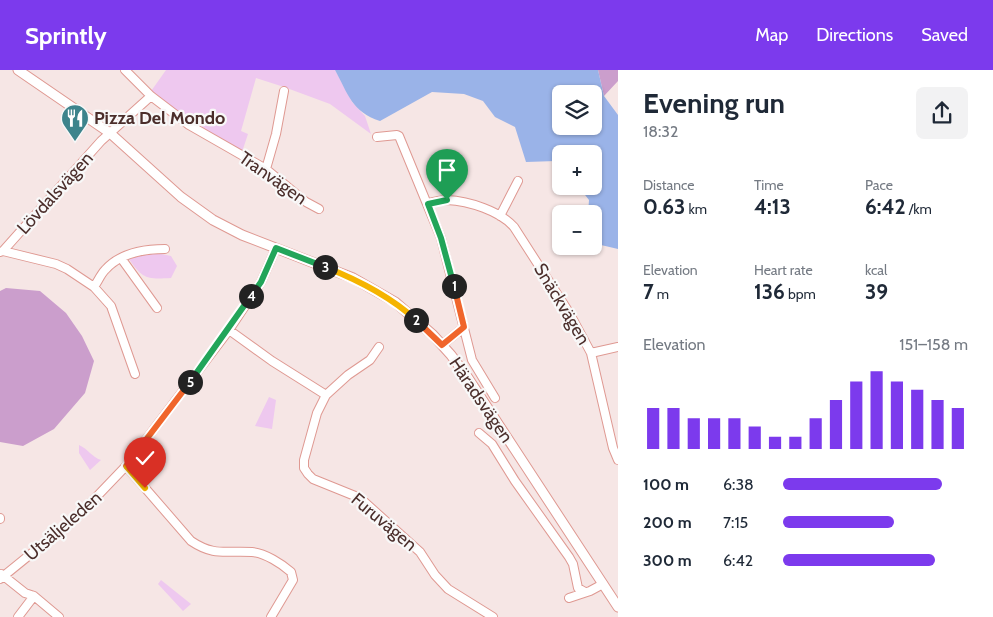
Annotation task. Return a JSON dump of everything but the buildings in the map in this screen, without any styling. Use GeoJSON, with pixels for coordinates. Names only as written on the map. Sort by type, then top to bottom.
{"type":"FeatureCollection","features":[{"type":"Feature","properties":{"kind":"street","name":"Häradsvägen"},"geometry":{"type":"LineString","coordinates":[[18,70],[110,134],[181,197],[205,215],[228,229],[358,281],[395,302],[442,345],[468,378],[618,607]]}},
{"type":"Feature","properties":{"kind":"street","name":"Tranvägen"},"geometry":{"type":"LineString","coordinates":[[124,70],[151,96],[189,125],[266,169],[306,202],[319,210]]}},
{"type":"Feature","properties":{"kind":"street"},"geometry":{"type":"LineString","coordinates":[[266,169],[276,134],[284,91]]}},
{"type":"Feature","properties":{"kind":"street"},"geometry":{"type":"LineString","coordinates":[[110,134],[151,96]]}},
{"type":"Feature","properties":{"kind":"street","name":"Lövdalsvägen"},"geometry":{"type":"LineString","coordinates":[[2,251],[101,141],[110,134]]}},
{"type":"Feature","properties":{"kind":"street"},"geometry":{"type":"LineString","coordinates":[[377,137],[399,136],[441,238],[472,360],[495,398]]}},
{"type":"Feature","properties":{"kind":"street"},"geometry":{"type":"LineString","coordinates":[[500,216],[518,181]]}},
{"type":"Feature","properties":{"kind":"street","name":"Snäckvägen"},"geometry":{"type":"LineString","coordinates":[[428,204],[440,200],[467,204],[500,216],[514,228],[570,314],[591,353],[613,448],[618,460]]}},
{"type":"Feature","properties":{"kind":"street","name":"Utsäljeleden"},"geometry":{"type":"LineString","coordinates":[[1,576],[80,514],[126,466],[229,330],[261,282],[276,248]]}},
{"type":"Feature","properties":{"kind":"street"},"geometry":{"type":"LineString","coordinates":[[94,287],[104,270],[121,258],[141,251],[165,249]]}},
{"type":"Feature","properties":{"kind":"street"},"geometry":{"type":"LineString","coordinates":[[2,251],[56,264],[94,287],[111,306],[135,374]]}},
{"type":"Feature","properties":{"kind":"street"},"geometry":{"type":"LineString","coordinates":[[121,258],[157,308]]}},
{"type":"Feature","properties":{"kind":"street"},"geometry":{"type":"LineString","coordinates":[[442,345],[464,327]]}},
{"type":"Feature","properties":{"kind":"street"},"geometry":{"type":"LineString","coordinates":[[229,330],[272,361],[326,395]]}},
{"type":"Feature","properties":{"kind":"street"},"geometry":{"type":"LineString","coordinates":[[591,353],[618,347]]}},
{"type":"Feature","properties":{"kind":"street","name":"Furuvägen"},"geometry":{"type":"LineString","coordinates":[[378,348],[370,360],[348,375],[326,395],[317,413],[304,460],[304,468],[313,479],[360,498],[420,552],[448,589],[493,617]]}},
{"type":"Feature","properties":{"kind":"street","name":"Häradsvägen"},"geometry":{"type":"LineString","coordinates":[[479,432],[492,444],[515,481],[569,557],[573,564],[578,588],[585,592]]}},
{"type":"Feature","properties":{"kind":"street"},"geometry":{"type":"LineString","coordinates":[[126,466],[191,540],[201,547],[218,553],[257,553],[291,572],[293,580],[271,617]]}},
{"type":"Feature","properties":{"kind":"street"},"geometry":{"type":"LineString","coordinates":[[1,576],[25,594],[34,596],[60,617]]}},
{"type":"Feature","properties":{"kind":"street"},"geometry":{"type":"LineString","coordinates":[[569,598],[590,591],[603,584]]}},
{"type":"Feature","properties":{"kind":"street"},"geometry":{"type":"LineString","coordinates":[[18,617],[34,596]]}},
{"type":"Feature","properties":{"kind":"shaded area"},"geometry":{"type":"Polygon","coordinates":[[[166,70],[335,70],[352,102],[365,116],[371,134],[330,104],[256,78],[241,131],[248,134],[241,155],[189,125],[149,94],[166,70]]]}},
{"type":"Feature","properties":{"kind":"shaded area"},"geometry":{"type":"Polygon","coordinates":[[[598,70],[618,70],[618,81],[604,96],[598,70]]]}},
{"type":"Feature","properties":{"kind":"shaded area"},"geometry":{"type":"Polygon","coordinates":[[[152,252],[171,256],[177,266],[171,278],[151,278],[142,275],[129,259],[152,252]]]}},
{"type":"Feature","properties":{"kind":"shaded area"},"geometry":{"type":"Polygon","coordinates":[[[6,288],[40,291],[66,313],[82,336],[94,361],[85,393],[54,429],[23,446],[0,442],[0,291],[6,288]]]}},
{"type":"Feature","properties":{"kind":"shaded area"},"geometry":{"type":"Polygon","coordinates":[[[269,397],[276,400],[272,429],[255,426],[269,397]]]}},
{"type":"Feature","properties":{"kind":"shaded area"},"geometry":{"type":"Polygon","coordinates":[[[79,445],[101,460],[90,470],[79,453],[79,445]]]}},
{"type":"Feature","properties":{"kind":"shaded area"},"geometry":{"type":"Polygon","coordinates":[[[161,580],[191,604],[183,611],[158,584],[161,580]]]}},
{"type":"Feature","properties":{"kind":"water"},"geometry":{"type":"Polygon","coordinates":[[[335,70],[598,70],[601,85],[552,85],[552,135],[602,135],[602,87],[604,96],[618,115],[618,249],[602,245],[602,205],[589,205],[589,200],[585,195],[602,195],[602,145],[552,145],[552,161],[526,162],[515,127],[495,117],[483,101],[464,94],[432,92],[380,121],[363,113],[348,94],[335,70]]]}},
{"type":"Feature","properties":{"kind":"place","name":"Pizza Del Mondo"},"geometry":{"type":"Point","coordinates":[75,142]}},
{"type":"Feature","properties":{"kind":"route"},"geometry":{"type":"LineString","coordinates":[[145,488],[126,466],[229,330],[261,282],[276,248],[353,278],[395,302],[442,345],[464,327],[441,238],[428,204],[447,200]]}}]}
